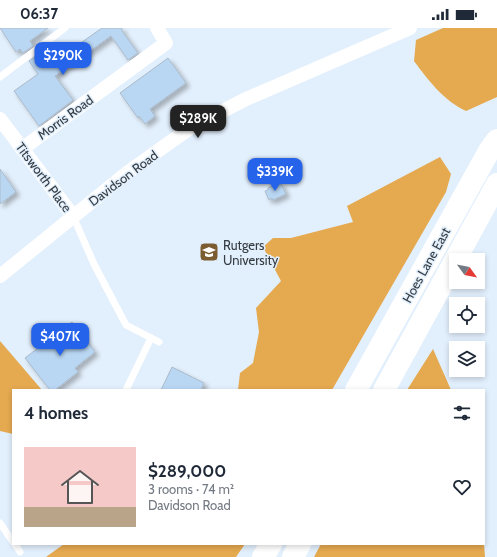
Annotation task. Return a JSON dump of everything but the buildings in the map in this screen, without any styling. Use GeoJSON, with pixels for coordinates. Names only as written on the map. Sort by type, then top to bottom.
{"type":"FeatureCollection","features":[{"type":"Feature","properties":{"kind":"highway","name":"Hoes Lane East"},"geometry":{"type":"LineString","coordinates":[[357,389],[489,151],[497,140]]}},
{"type":"Feature","properties":{"kind":"highway","name":"Hoes Lane East"},"geometry":{"type":"LineString","coordinates":[[385,389],[497,184]]}},
{"type":"Feature","properties":{"kind":"highway"},"geometry":{"type":"LineString","coordinates":[[263,557],[270,545]]}},
{"type":"Feature","properties":{"kind":"highway"},"geometry":{"type":"LineString","coordinates":[[293,557],[299,545]]}},
{"type":"Feature","properties":{"kind":"street","name":"Morris Road"},"geometry":{"type":"LineString","coordinates":[[22,149],[166,43],[157,28]]}},
{"type":"Feature","properties":{"kind":"street","name":"Davidson Road"},"geometry":{"type":"LineString","coordinates":[[0,276],[127,173],[190,128],[246,99],[410,28]]}},
{"type":"Feature","properties":{"kind":"street","name":"Titsworth Place"},"geometry":{"type":"LineString","coordinates":[[0,119],[73,216]]}},
{"type":"Feature","properties":{"kind":"lane"},"geometry":{"type":"LineString","coordinates":[[0,77],[65,28]]}},
{"type":"Feature","properties":{"kind":"lane"},"geometry":{"type":"LineString","coordinates":[[73,216],[94,264],[126,325],[159,342]]}},
{"type":"Feature","properties":{"kind":"lane"},"geometry":{"type":"LineString","coordinates":[[126,389],[151,338]]}},
{"type":"Feature","properties":{"kind":"lane"},"geometry":{"type":"LineString","coordinates":[[0,523],[12,540]]}},
{"type":"Feature","properties":{"kind":"lane"},"geometry":{"type":"LineString","coordinates":[[15,545],[20,552]]}},
{"type":"Feature","properties":{"kind":"shaded area"},"geometry":{"type":"Polygon","coordinates":[[[443,28],[497,28],[497,97],[466,111],[458,107],[444,96],[414,61],[416,40],[443,28]]]}},
{"type":"Feature","properties":{"kind":"shaded area"},"geometry":{"type":"Polygon","coordinates":[[[440,157],[451,174],[446,192],[333,389],[238,389],[240,373],[253,363],[259,332],[256,308],[281,281],[263,247],[273,238],[291,238],[353,222],[347,206],[440,157]]]}},
{"type":"Feature","properties":{"kind":"shaded area"},"geometry":{"type":"Polygon","coordinates":[[[0,341],[41,389],[12,389],[12,434],[0,431],[0,341]]]}},
{"type":"Feature","properties":{"kind":"shaded area"},"geometry":{"type":"Polygon","coordinates":[[[433,349],[451,389],[408,389],[433,349]]]}},
{"type":"Feature","properties":{"kind":"shaded area"},"geometry":{"type":"Polygon","coordinates":[[[63,545],[244,545],[236,557],[46,557],[63,545]]]}},
{"type":"Feature","properties":{"kind":"shaded area"},"geometry":{"type":"Polygon","coordinates":[[[320,545],[484,545],[485,557],[314,557],[320,545]]]}},
{"type":"Feature","properties":{"kind":"place","name":"Rutgers University"},"geometry":{"type":"Point","coordinates":[209,252]}}]}
